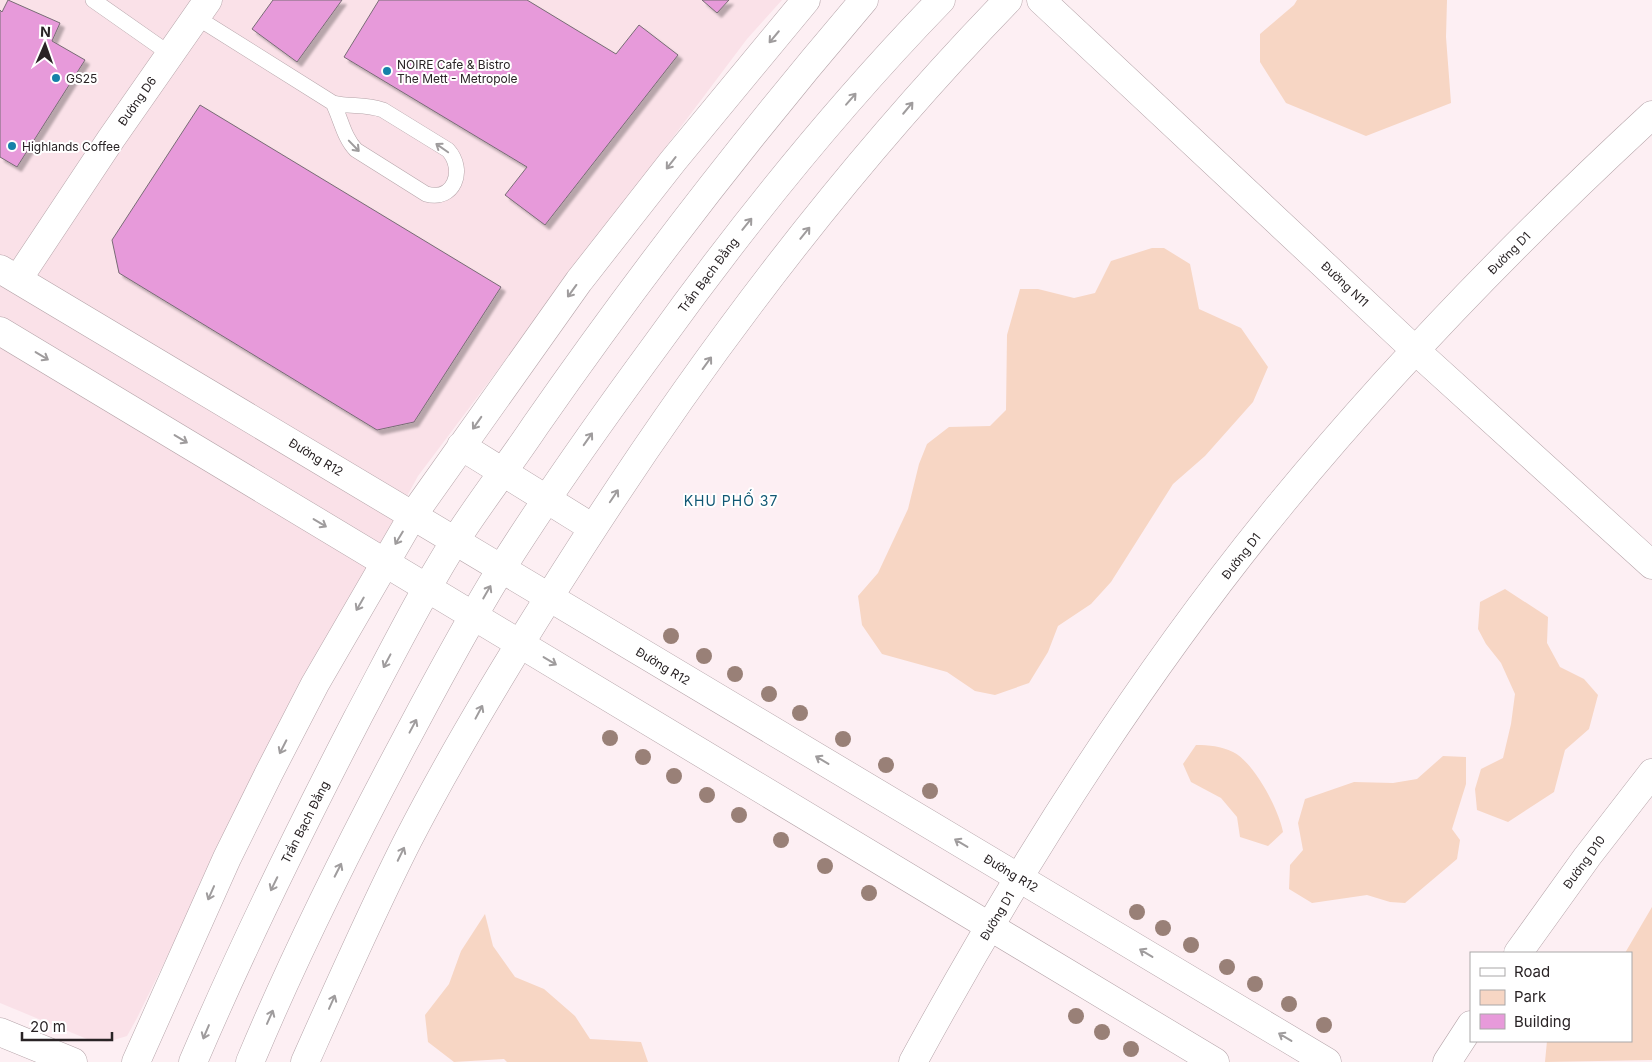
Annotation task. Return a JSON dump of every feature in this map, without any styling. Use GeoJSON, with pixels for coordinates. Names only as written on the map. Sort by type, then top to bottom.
{"type":"FeatureCollection","features":[{"type":"Feature","properties":{"kind":"street"},"geometry":{"type":"LineString","coordinates":[[136,1062],[216,883],[261,790],[315,684],[412,515],[585,274],[673,161],[806,0]]}},
{"type":"Feature","properties":{"kind":"street"},"geometry":{"type":"LineString","coordinates":[[455,541],[663,248],[773,108],[864,0]]}},
{"type":"Feature","properties":{"kind":"street","name":"Trần Bạch Đằng"},"geometry":{"type":"LineString","coordinates":[[474,616],[538,511],[710,271],[811,145],[902,41],[941,0]]}},
{"type":"Feature","properties":{"kind":"street"},"geometry":{"type":"LineString","coordinates":[[305,1062],[410,838],[519,643],[592,528],[682,397],[798,242],[919,94],[1008,0]]}},
{"type":"Feature","properties":{"kind":"street","name":"Đường N11"},"geometry":{"type":"LineString","coordinates":[[1042,0],[1416,350],[1652,565]]}},
{"type":"Feature","properties":{"kind":"street","name":"Đường D6"},"geometry":{"type":"LineString","coordinates":[[9,274],[202,8]]}},
{"type":"Feature","properties":{"kind":"street","name":"Đường D1"},"geometry":{"type":"LineString","coordinates":[[913,1062],[1019,877],[1132,703],[1278,507],[1416,350],[1569,192],[1652,115]]}},
{"type":"Feature","properties":{"kind":"street","name":"Đường R12"},"geometry":{"type":"LineString","coordinates":[[9,274],[1327,1062]]}},
{"type":"Feature","properties":{"kind":"street"},"geometry":{"type":"LineString","coordinates":[[0,331],[1215,1062]]}},
{"type":"Feature","properties":{"kind":"street"},"geometry":{"type":"LineString","coordinates":[[454,457],[502,473],[538,511],[592,528]]}},
{"type":"Feature","properties":{"kind":"street","name":"Trần Bạch Đằng"},"geometry":{"type":"LineString","coordinates":[[194,1062],[242,951],[294,842],[398,640],[455,541]]}},
{"type":"Feature","properties":{"kind":"street"},"geometry":{"type":"LineString","coordinates":[[250,1062],[292,966],[335,878],[394,761],[474,616]]}},
{"type":"Feature","properties":{"kind":"street","name":"Đường D10"},"geometry":{"type":"LineString","coordinates":[[1519,952],[1587,857],[1652,773]]}},
{"type":"Feature","properties":{"kind":"street"},"geometry":{"type":"LineString","coordinates":[[1447,1062],[1470,1027]]}},
{"type":"Feature","properties":{"kind":"street"},"geometry":{"type":"LineString","coordinates":[[0,1032],[73,1062]]}},
{"type":"Feature","properties":{"kind":"lane"},"geometry":{"type":"LineString","coordinates":[[93,0],[170,54]]}},
{"type":"Feature","properties":{"kind":"lane"},"geometry":{"type":"LineString","coordinates":[[202,8],[333,103],[346,106],[372,106],[383,110],[448,150],[458,167],[451,187],[444,194],[434,196],[426,194],[356,150],[349,143],[333,103]]}},
{"type":"Feature","properties":{"kind":"shaded area"},"geometry":{"type":"Polygon","coordinates":[[[0,0],[782,0],[747,39],[418,476],[264,759],[137,1018],[127,1036],[107,1042],[87,1039],[0,1003],[0,0]]]}},
{"type":"Feature","properties":{"kind":"green space"},"geometry":{"type":"Polygon","coordinates":[[[1297,0],[1447,0],[1446,37],[1451,103],[1366,136],[1286,103],[1260,62],[1260,34],[1294,5],[1297,0]]]}},
{"type":"Feature","properties":{"kind":"green space"},"geometry":{"type":"Polygon","coordinates":[[[1152,248],[1164,248],[1190,264],[1199,309],[1241,328],[1268,367],[1253,402],[1205,456],[1173,484],[1111,582],[1091,604],[1058,626],[1048,652],[1029,683],[995,695],[975,691],[947,672],[882,654],[862,625],[858,596],[878,573],[908,509],[919,464],[927,444],[949,427],[990,426],[1006,410],[1007,335],[1020,289],[1038,289],[1074,298],[1095,293],[1111,261],[1152,248]]]}},
{"type":"Feature","properties":{"kind":"green space"},"geometry":{"type":"Polygon","coordinates":[[[1505,589],[1548,617],[1547,643],[1560,667],[1584,679],[1598,695],[1589,729],[1565,750],[1554,792],[1508,822],[1477,810],[1475,789],[1481,769],[1503,758],[1511,724],[1515,694],[1501,663],[1486,644],[1478,629],[1480,602],[1505,589]]]}},
{"type":"Feature","properties":{"kind":"green space"},"geometry":{"type":"Polygon","coordinates":[[[1196,745],[1215,746],[1233,752],[1241,757],[1257,776],[1271,800],[1283,832],[1268,846],[1240,837],[1237,817],[1221,798],[1191,782],[1183,764],[1196,745]]]}},
{"type":"Feature","properties":{"kind":"green space"},"geometry":{"type":"Polygon","coordinates":[[[1443,756],[1466,757],[1466,784],[1452,829],[1460,840],[1457,859],[1405,903],[1390,902],[1367,895],[1312,903],[1289,889],[1290,865],[1303,850],[1298,823],[1305,799],[1354,782],[1393,783],[1417,779],[1443,756]]]}},
{"type":"Feature","properties":{"kind":"green space"},"geometry":{"type":"Polygon","coordinates":[[[1652,907],[1652,1060],[1545,1062],[1547,1042],[1632,1042],[1632,952],[1626,952],[1652,907]]]}},
{"type":"Feature","properties":{"kind":"green space"},"geometry":{"type":"Polygon","coordinates":[[[485,914],[493,946],[515,977],[544,989],[575,1016],[590,1039],[641,1042],[648,1062],[507,1062],[504,1059],[454,1062],[428,1042],[425,1015],[449,984],[461,951],[485,914]]]}},
{"type":"Feature","properties":{"kind":"building"},"geometry":{"type":"Polygon","coordinates":[[[8,0],[60,23],[52,41],[85,60],[17,167],[0,157],[0,10],[2,12],[8,0]]]}},
{"type":"Feature","properties":{"kind":"building"},"geometry":{"type":"Polygon","coordinates":[[[273,0],[342,0],[297,62],[252,29],[273,0]]]}},
{"type":"Feature","properties":{"kind":"building"},"geometry":{"type":"Polygon","coordinates":[[[379,0],[527,0],[616,54],[639,25],[678,55],[545,225],[505,195],[527,167],[344,57],[379,0]]]}},
{"type":"Feature","properties":{"kind":"building"},"geometry":{"type":"Polygon","coordinates":[[[702,0],[729,0],[717,13],[702,0]]]}},
{"type":"Feature","properties":{"kind":"building"},"geometry":{"type":"Polygon","coordinates":[[[200,105],[501,287],[414,422],[377,430],[119,273],[112,240],[200,105]]]}},
{"type":"Feature","properties":{"kind":"place","name":"NOIRE Cafe & Bistro The Mett - Metropole"},"geometry":{"type":"Point","coordinates":[387,71]}},
{"type":"Feature","properties":{"kind":"place","name":"GS25"},"geometry":{"type":"Point","coordinates":[56,78]}},
{"type":"Feature","properties":{"kind":"place","name":"Highlands Coffee"},"geometry":{"type":"Point","coordinates":[12,146]}},
{"type":"Feature","properties":{"kind":"district","name":"KHU PHỐ 37"},"geometry":{"type":"Point","coordinates":[731,500]}}]}
